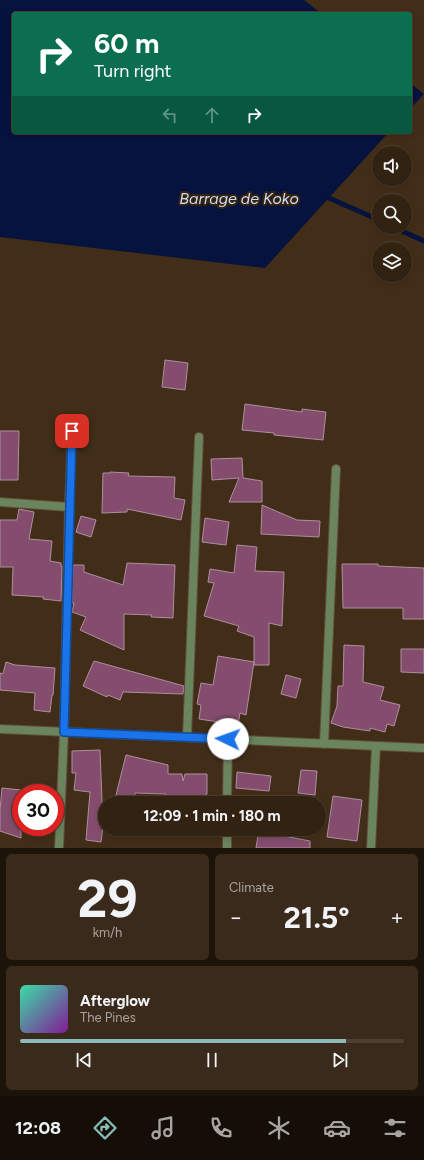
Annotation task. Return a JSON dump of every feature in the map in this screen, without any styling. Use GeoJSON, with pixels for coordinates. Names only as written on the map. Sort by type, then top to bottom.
{"type":"FeatureCollection","features":[{"type":"Feature","properties":{"kind":"street"},"geometry":{"type":"LineString","coordinates":[[58,848],[64,732],[72,431]]}},
{"type":"Feature","properties":{"kind":"street"},"geometry":{"type":"LineString","coordinates":[[187,737],[199,437]]}},
{"type":"Feature","properties":{"kind":"street"},"geometry":{"type":"LineString","coordinates":[[324,744],[336,470]]}},
{"type":"Feature","properties":{"kind":"street"},"geometry":{"type":"LineString","coordinates":[[0,502],[70,506]]}},
{"type":"Feature","properties":{"kind":"street"},"geometry":{"type":"LineString","coordinates":[[0,729],[424,748]]}},
{"type":"Feature","properties":{"kind":"street"},"geometry":{"type":"LineString","coordinates":[[227,796],[228,739]]}},
{"type":"Feature","properties":{"kind":"street"},"geometry":{"type":"LineString","coordinates":[[371,848],[376,746]]}},
{"type":"Feature","properties":{"kind":"street"},"geometry":{"type":"LineString","coordinates":[[227,836],[227,848]]}},
{"type":"Feature","properties":{"kind":"water","name":"Barrage de Koko"},"geometry":{"type":"Polygon","coordinates":[[[0,0],[304,0],[319,12],[12,12],[12,134],[387,134],[376,146],[372,146],[372,151],[265,268],[0,237],[0,0]]]}},
{"type":"Feature","properties":{"kind":"water"},"geometry":{"type":"Polygon","coordinates":[[[412,85],[424,94],[412,107],[412,85]]]}},
{"type":"Feature","properties":{"kind":"building"},"geometry":{"type":"Polygon","coordinates":[[[165,360],[188,363],[185,390],[162,387],[165,360]]]}},
{"type":"Feature","properties":{"kind":"building"},"geometry":{"type":"Polygon","coordinates":[[[245,404],[302,412],[302,409],[326,412],[323,440],[242,430],[245,404]]]}},
{"type":"Feature","properties":{"kind":"building"},"geometry":{"type":"Polygon","coordinates":[[[0,431],[19,431],[18,480],[0,480],[0,431]]]}},
{"type":"Feature","properties":{"kind":"building"},"geometry":{"type":"Polygon","coordinates":[[[242,458],[243,478],[262,481],[262,502],[229,502],[239,478],[212,480],[211,459],[242,458]]]}},
{"type":"Feature","properties":{"kind":"building"},"geometry":{"type":"Polygon","coordinates":[[[103,473],[129,473],[128,476],[175,477],[174,498],[185,500],[181,520],[127,509],[127,512],[102,513],[103,473]]]}},
{"type":"Feature","properties":{"kind":"building"},"geometry":{"type":"Polygon","coordinates":[[[262,505],[297,520],[320,521],[319,537],[261,534],[262,505]]]}},
{"type":"Feature","properties":{"kind":"building"},"geometry":{"type":"Polygon","coordinates":[[[19,509],[34,512],[29,539],[52,541],[50,561],[61,563],[62,566],[61,601],[43,599],[44,597],[12,595],[13,567],[0,567],[0,520],[17,520],[19,509]]]}},
{"type":"Feature","properties":{"kind":"building"},"geometry":{"type":"Polygon","coordinates":[[[81,516],[96,520],[91,537],[76,532],[81,516]]]}},
{"type":"Feature","properties":{"kind":"building"},"geometry":{"type":"Polygon","coordinates":[[[205,518],[229,522],[226,545],[202,542],[205,518]]]}},
{"type":"Feature","properties":{"kind":"building"},"geometry":{"type":"Polygon","coordinates":[[[237,545],[257,547],[255,571],[284,572],[282,626],[269,623],[269,665],[254,665],[254,637],[237,631],[239,626],[204,616],[214,583],[208,582],[210,569],[234,573],[237,545]]]}},
{"type":"Feature","properties":{"kind":"building"},"geometry":{"type":"Polygon","coordinates":[[[127,563],[175,565],[173,618],[151,617],[152,615],[124,614],[124,650],[80,630],[86,617],[72,612],[74,603],[72,603],[73,565],[84,565],[84,572],[123,585],[127,563]]]}},
{"type":"Feature","properties":{"kind":"building"},"geometry":{"type":"Polygon","coordinates":[[[342,564],[378,564],[378,566],[424,568],[424,619],[403,619],[403,608],[343,608],[342,564]]]}},
{"type":"Feature","properties":{"kind":"building"},"geometry":{"type":"Polygon","coordinates":[[[344,645],[364,646],[363,682],[384,687],[380,700],[400,705],[394,726],[387,724],[385,732],[370,728],[370,731],[343,727],[331,723],[337,706],[338,686],[343,686],[344,645]]]}},
{"type":"Feature","properties":{"kind":"building"},"geometry":{"type":"Polygon","coordinates":[[[401,649],[424,649],[424,673],[401,672],[401,649]]]}},
{"type":"Feature","properties":{"kind":"building"},"geometry":{"type":"Polygon","coordinates":[[[218,656],[254,662],[246,715],[240,713],[238,725],[199,719],[201,705],[197,704],[201,683],[213,685],[218,656]]]}},
{"type":"Feature","properties":{"kind":"building"},"geometry":{"type":"Polygon","coordinates":[[[94,661],[184,686],[183,694],[123,692],[120,700],[108,695],[107,697],[83,686],[94,661]]]}},
{"type":"Feature","properties":{"kind":"building"},"geometry":{"type":"Polygon","coordinates":[[[6,662],[15,665],[55,668],[50,712],[34,710],[35,693],[0,690],[0,673],[3,674],[6,662]]]}},
{"type":"Feature","properties":{"kind":"building"},"geometry":{"type":"Polygon","coordinates":[[[286,675],[301,679],[296,698],[281,694],[286,675]]]}},
{"type":"Feature","properties":{"kind":"building"},"geometry":{"type":"Polygon","coordinates":[[[100,750],[102,796],[98,796],[98,836],[102,836],[101,842],[86,840],[90,792],[74,790],[76,773],[72,773],[72,751],[100,750]]]}},
{"type":"Feature","properties":{"kind":"building"},"geometry":{"type":"Polygon","coordinates":[[[126,755],[168,765],[168,774],[182,774],[183,781],[185,774],[207,774],[206,796],[166,796],[166,794],[135,793],[135,796],[116,796],[126,755]]]}},
{"type":"Feature","properties":{"kind":"building"},"geometry":{"type":"Polygon","coordinates":[[[301,770],[317,771],[315,795],[298,793],[301,770]]]}},
{"type":"Feature","properties":{"kind":"building"},"geometry":{"type":"Polygon","coordinates":[[[237,772],[271,776],[269,791],[236,788],[237,772]]]}},
{"type":"Feature","properties":{"kind":"building"},"geometry":{"type":"Polygon","coordinates":[[[2,788],[12,789],[12,835],[0,831],[2,788]]]}},
{"type":"Feature","properties":{"kind":"building"},"geometry":{"type":"Polygon","coordinates":[[[333,796],[362,800],[357,841],[327,837],[333,796]]]}},
{"type":"Feature","properties":{"kind":"building"},"geometry":{"type":"Polygon","coordinates":[[[258,836],[284,836],[310,841],[310,848],[256,848],[258,836]]]}},
{"type":"Feature","properties":{"kind":"waterway"},"geometry":{"type":"LineString","coordinates":[[329,198],[372,217]]}},
{"type":"Feature","properties":{"kind":"waterway"},"geometry":{"type":"LineString","coordinates":[[408,234],[424,241]]}},
{"type":"Feature","properties":{"kind":"route"},"geometry":{"type":"LineString","coordinates":[[72,431],[64,732],[228,739]]}}]}
